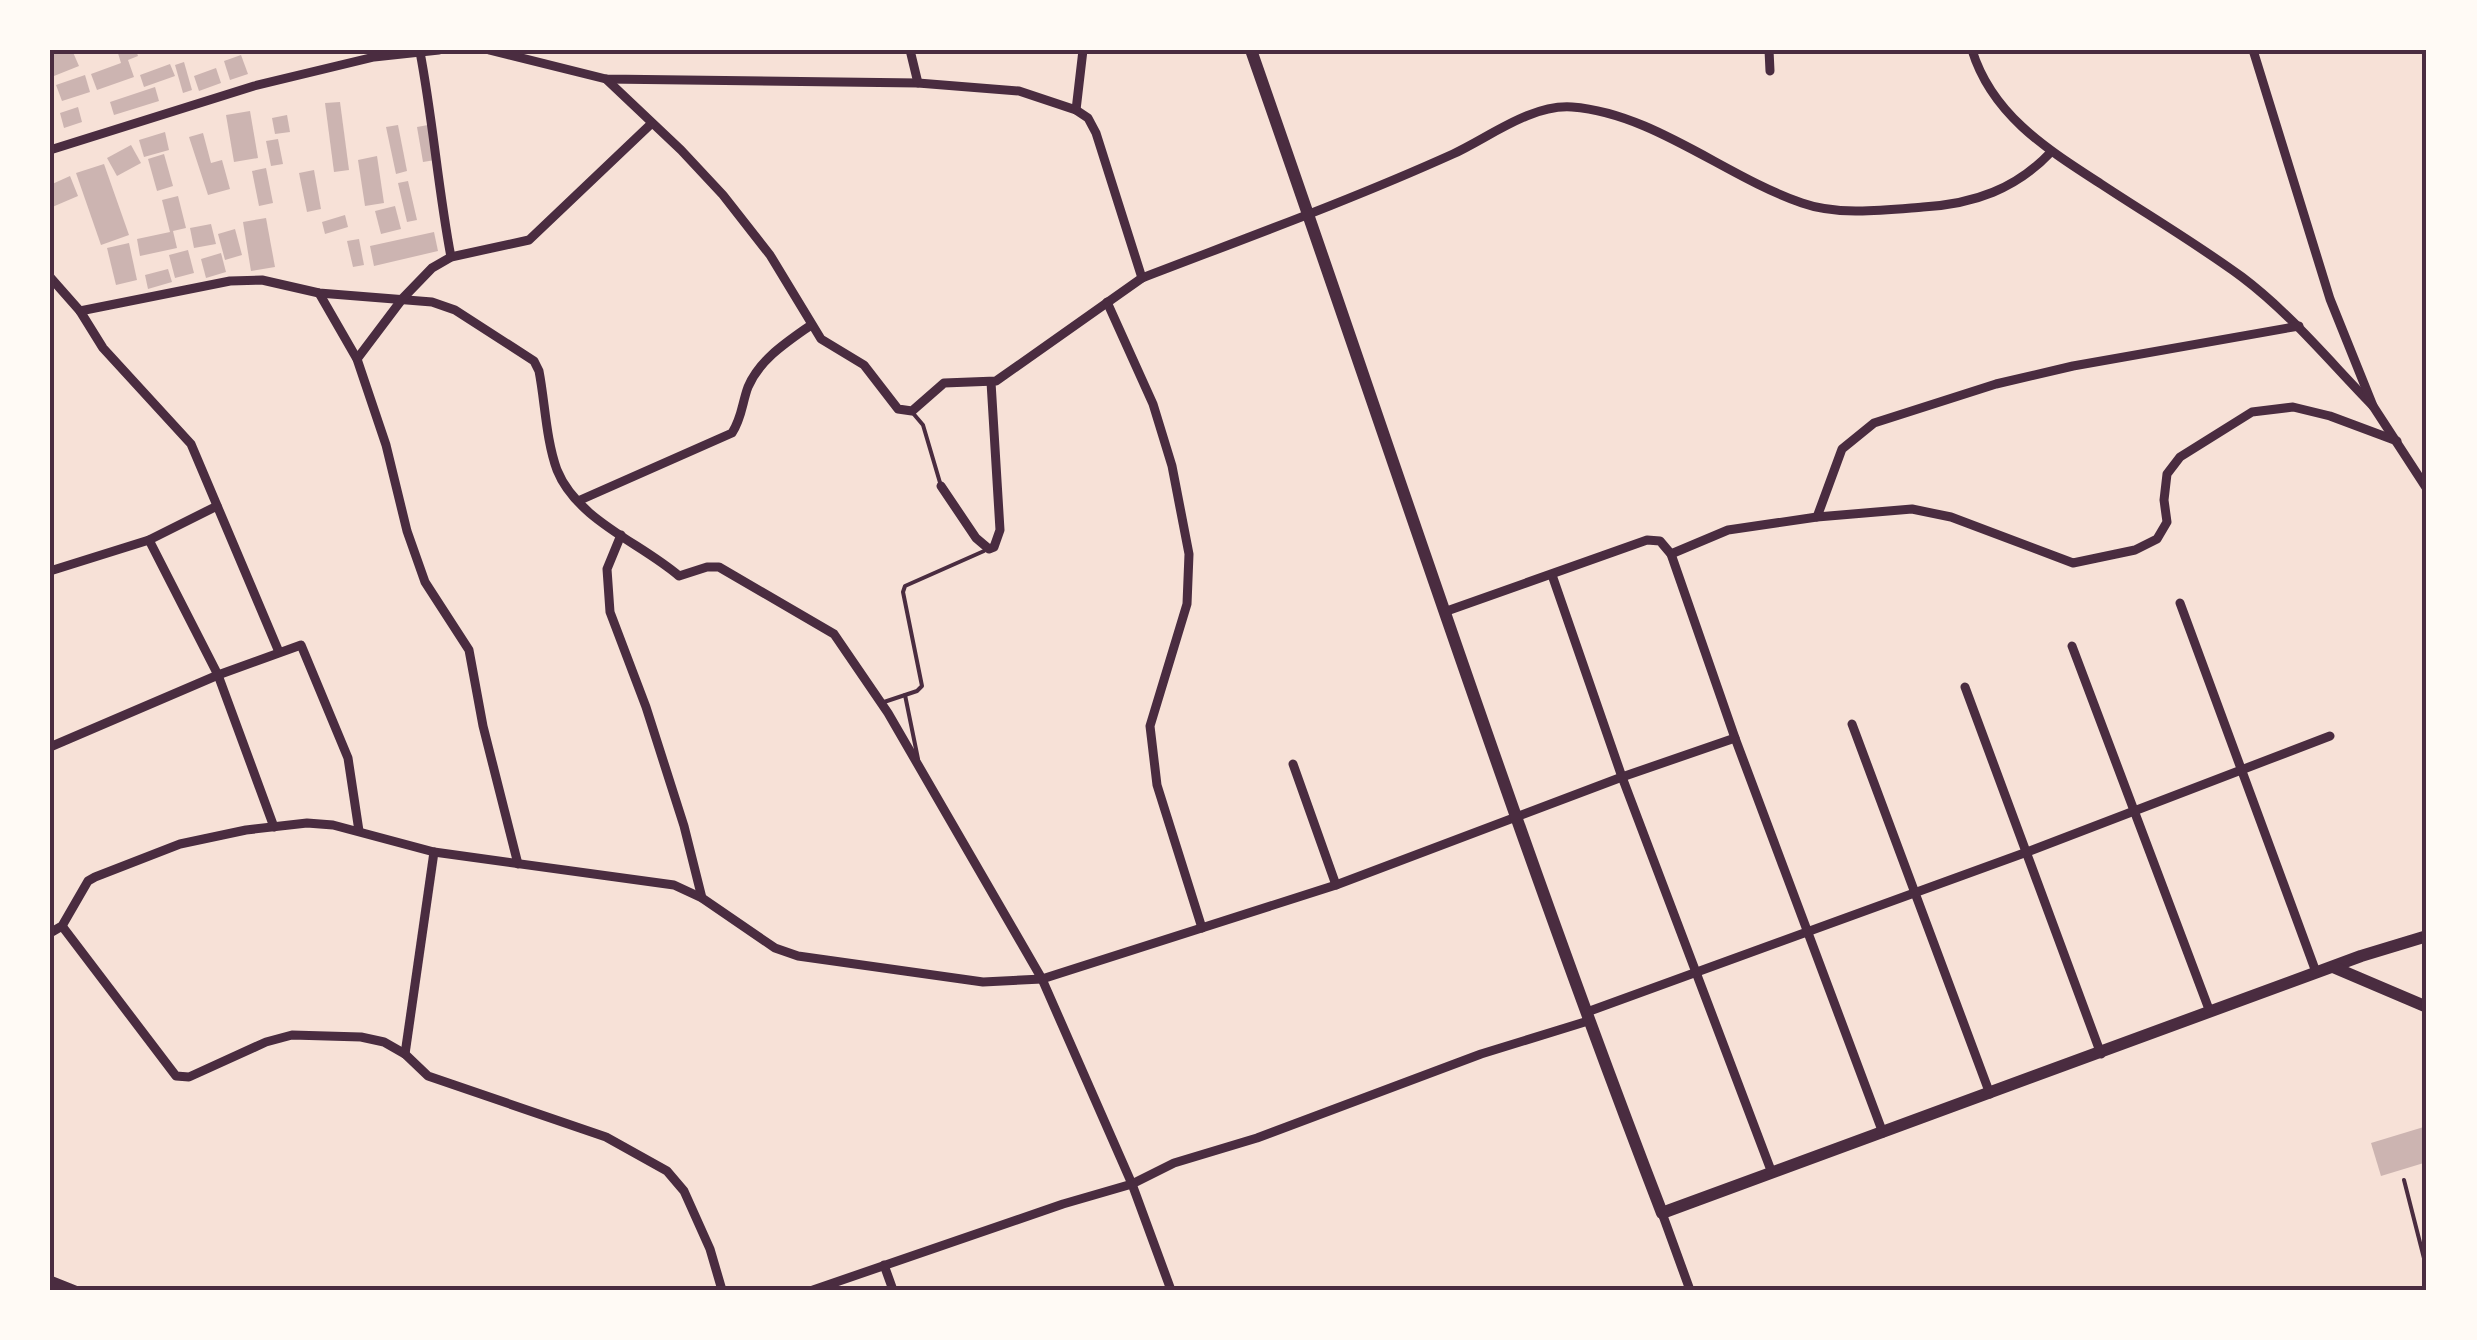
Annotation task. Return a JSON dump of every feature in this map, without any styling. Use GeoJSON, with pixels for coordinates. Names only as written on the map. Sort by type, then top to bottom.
{"type":"FeatureCollection","features":[{"type":"Feature","properties":{"kind":"main road"},"geometry":{"type":"LineString","coordinates":[[1251,50],[1514,817],[1662,1214],[2316,972],[2427,936]]}},
{"type":"Feature","properties":{"kind":"main road"},"geometry":{"type":"LineString","coordinates":[[2333,967],[2427,1008]]}},
{"type":"Feature","properties":{"kind":"street"},"geometry":{"type":"LineString","coordinates":[[50,150],[254,86],[378,54],[439,50]]}},
{"type":"Feature","properties":{"kind":"street"},"geometry":{"type":"LineString","coordinates":[[489,50],[606,79],[918,84],[1020,91],[1076,110],[1088,118],[1096,133],[1142,278]]}},
{"type":"Feature","properties":{"kind":"street"},"geometry":{"type":"LineString","coordinates":[[910,50],[918,84]]}},
{"type":"Feature","properties":{"kind":"street"},"geometry":{"type":"LineString","coordinates":[[1076,110],[1083,50]]}},
{"type":"Feature","properties":{"kind":"street"},"geometry":{"type":"LineString","coordinates":[[1769,50],[1770,71]]}},
{"type":"Feature","properties":{"kind":"street"},"geometry":{"type":"LineString","coordinates":[[1972,50],[1980,75],[1999,103],[2034,140],[2242,278],[2298,326],[2373,406]]}},
{"type":"Feature","properties":{"kind":"street"},"geometry":{"type":"LineString","coordinates":[[2253,50],[2330,300],[2373,406],[2427,488]]}},
{"type":"Feature","properties":{"kind":"street"},"geometry":{"type":"LineString","coordinates":[[420,52],[451,257]]}},
{"type":"Feature","properties":{"kind":"street"},"geometry":{"type":"LineString","coordinates":[[606,79],[681,150],[735,210],[770,255],[811,325],[830,346],[864,365],[898,409],[912,411],[944,383],[991,382],[1142,278],[1308,215],[1455,153],[1539,112],[1570,107],[1658,132],[1784,196],[1824,208],[1953,205],[2006,189],[2033,171],[2051,152]]}},
{"type":"Feature","properties":{"kind":"street"},"geometry":{"type":"LineString","coordinates":[[357,359],[403,298],[432,268],[451,257],[529,240],[652,124]]}},
{"type":"Feature","properties":{"kind":"street"},"geometry":{"type":"LineString","coordinates":[[50,277],[80,311],[104,348],[190,444],[279,652]]}},
{"type":"Feature","properties":{"kind":"street"},"geometry":{"type":"LineString","coordinates":[[80,311],[230,281],[262,280],[319,293],[403,298],[456,310],[534,361],[540,371],[558,473],[578,502],[680,576],[719,567],[834,634],[920,766],[1042,979],[1132,1184],[1171,1290]]}},
{"type":"Feature","properties":{"kind":"street"},"geometry":{"type":"LineString","coordinates":[[319,293],[357,359],[425,582],[469,650],[482,726],[518,864]]}},
{"type":"Feature","properties":{"kind":"street"},"geometry":{"type":"LineString","coordinates":[[1107,302],[1153,404],[1172,466],[1189,554],[1187,604],[1150,726],[1157,785],[1202,928]]}},
{"type":"Feature","properties":{"kind":"street"},"geometry":{"type":"LineString","coordinates":[[578,502],[732,433],[739,422],[748,386],[761,366],[811,325]]}},
{"type":"Feature","properties":{"kind":"street"},"geometry":{"type":"LineString","coordinates":[[1817,517],[1842,449],[1874,423],[1996,384],[2073,366],[2298,326]]}},
{"type":"Feature","properties":{"kind":"street"},"geometry":{"type":"LineString","coordinates":[[941,486],[976,538],[989,550],[994,546],[1000,530],[991,382]]}},
{"type":"Feature","properties":{"kind":"street"},"geometry":{"type":"LineString","coordinates":[[1671,554],[1728,530],[1912,508],[1951,517],[2072,563],[2135,550],[2157,539],[2167,522],[2167,474],[2180,457],[2252,412],[2293,408],[2330,416],[2396,442]]}},
{"type":"Feature","properties":{"kind":"street"},"geometry":{"type":"LineString","coordinates":[[50,572],[148,540],[217,506]]}},
{"type":"Feature","properties":{"kind":"street"},"geometry":{"type":"LineString","coordinates":[[621,535],[608,568],[610,612],[646,707],[702,898]]}},
{"type":"Feature","properties":{"kind":"street"},"geometry":{"type":"LineString","coordinates":[[148,540],[218,675],[274,826]]}},
{"type":"Feature","properties":{"kind":"street"},"geometry":{"type":"LineString","coordinates":[[1444,612],[1646,540],[1660,541],[1671,554],[1735,738],[1883,1134]]}},
{"type":"Feature","properties":{"kind":"street"},"geometry":{"type":"LineString","coordinates":[[1552,575],[1622,777],[1772,1173]]}},
{"type":"Feature","properties":{"kind":"street"},"geometry":{"type":"LineString","coordinates":[[2180,603],[2316,972]]}},
{"type":"Feature","properties":{"kind":"street"},"geometry":{"type":"LineString","coordinates":[[50,747],[218,675],[298,646],[304,648],[348,758],[359,831]]}},
{"type":"Feature","properties":{"kind":"street"},"geometry":{"type":"LineString","coordinates":[[2072,646],[2210,1012]]}},
{"type":"Feature","properties":{"kind":"street"},"geometry":{"type":"LineString","coordinates":[[1965,687],[2101,1054]]}},
{"type":"Feature","properties":{"kind":"street"},"geometry":{"type":"LineString","coordinates":[[1852,724],[1990,1094]]}},
{"type":"Feature","properties":{"kind":"street"},"geometry":{"type":"LineString","coordinates":[[813,1290],[1132,1184],[1174,1163],[1258,1138],[2330,736]]}},
{"type":"Feature","properties":{"kind":"street"},"geometry":{"type":"LineString","coordinates":[[50,933],[62,926],[88,881],[95,877],[180,844],[307,823],[359,831],[434,852],[674,885],[702,898],[775,948],[798,956],[983,982],[1042,979],[1336,885],[1735,738]]}},
{"type":"Feature","properties":{"kind":"street"},"geometry":{"type":"LineString","coordinates":[[1293,764],[1336,885]]}},
{"type":"Feature","properties":{"kind":"street"},"geometry":{"type":"LineString","coordinates":[[405,1054],[434,852]]}},
{"type":"Feature","properties":{"kind":"street"},"geometry":{"type":"LineString","coordinates":[[62,926],[176,1076],[189,1077],[266,1042],[292,1035],[361,1037],[384,1042],[405,1054],[428,1076],[606,1137],[667,1172],[684,1191],[710,1249],[722,1290]]}},
{"type":"Feature","properties":{"kind":"street"},"geometry":{"type":"LineString","coordinates":[[1662,1214],[1690,1290]]}},
{"type":"Feature","properties":{"kind":"street"},"geometry":{"type":"LineString","coordinates":[[884,1265],[893,1290]]}},
{"type":"Feature","properties":{"kind":"street"},"geometry":{"type":"LineString","coordinates":[[50,1280],[75,1290]]}},
{"type":"Feature","properties":{"kind":"lane"},"geometry":{"type":"LineString","coordinates":[[912,411],[922,425],[941,486]]}},
{"type":"Feature","properties":{"kind":"lane"},"geometry":{"type":"LineString","coordinates":[[881,703],[922,686],[906,586],[970,554],[989,550]]}},
{"type":"Feature","properties":{"kind":"lane"},"geometry":{"type":"LineString","coordinates":[[905,695],[920,766]]}},
{"type":"Feature","properties":{"kind":"lane"},"geometry":{"type":"LineString","coordinates":[[2404,1180],[2427,1270]]}},
{"type":"Feature","properties":{"kind":"building"},"geometry":{"type":"Polygon","coordinates":[[[50,50],[72,50],[79,66],[54,76],[50,50]]]}},
{"type":"Feature","properties":{"kind":"building"},"geometry":{"type":"Polygon","coordinates":[[[117,50],[136,50],[138,56],[128,60],[134,77],[97,90],[91,74],[121,63],[117,50]]]}},
{"type":"Feature","properties":{"kind":"building"},"geometry":{"type":"Polygon","coordinates":[[[241,55],[248,74],[230,80],[224,61],[241,55]]]}},
{"type":"Feature","properties":{"kind":"building"},"geometry":{"type":"Polygon","coordinates":[[[184,62],[192,90],[183,93],[175,65],[184,62]]]}},
{"type":"Feature","properties":{"kind":"building"},"geometry":{"type":"Polygon","coordinates":[[[170,64],[175,76],[144,87],[140,75],[170,64]]]}},
{"type":"Feature","properties":{"kind":"building"},"geometry":{"type":"Polygon","coordinates":[[[216,68],[221,83],[199,91],[194,76],[216,68]]]}},
{"type":"Feature","properties":{"kind":"building"},"geometry":{"type":"Polygon","coordinates":[[[85,75],[90,92],[62,101],[56,85],[85,75]]]}},
{"type":"Feature","properties":{"kind":"building"},"geometry":{"type":"Polygon","coordinates":[[[155,87],[159,101],[114,115],[110,102],[155,87]]]}},
{"type":"Feature","properties":{"kind":"building"},"geometry":{"type":"Polygon","coordinates":[[[340,102],[349,170],[334,172],[325,103],[340,102]]]}},
{"type":"Feature","properties":{"kind":"building"},"geometry":{"type":"Polygon","coordinates":[[[78,107],[82,122],[64,128],[60,113],[78,107]]]}},
{"type":"Feature","properties":{"kind":"building"},"geometry":{"type":"Polygon","coordinates":[[[250,111],[258,158],[234,162],[226,115],[250,111]]]}},
{"type":"Feature","properties":{"kind":"building"},"geometry":{"type":"Polygon","coordinates":[[[287,115],[290,132],[275,134],[272,118],[287,115]]]}},
{"type":"Feature","properties":{"kind":"building"},"geometry":{"type":"Polygon","coordinates":[[[398,125],[407,171],[396,174],[386,127],[398,125]]]}},
{"type":"Feature","properties":{"kind":"building"},"geometry":{"type":"Polygon","coordinates":[[[428,125],[435,160],[423,162],[417,127],[428,125]]]}},
{"type":"Feature","properties":{"kind":"building"},"geometry":{"type":"Polygon","coordinates":[[[165,132],[169,150],[144,157],[139,140],[165,132]]]}},
{"type":"Feature","properties":{"kind":"building"},"geometry":{"type":"Polygon","coordinates":[[[203,133],[211,163],[222,160],[230,189],[208,195],[189,137],[203,133]]]}},
{"type":"Feature","properties":{"kind":"building"},"geometry":{"type":"Polygon","coordinates":[[[278,139],[283,164],[271,166],[266,141],[278,139]]]}},
{"type":"Feature","properties":{"kind":"building"},"geometry":{"type":"Polygon","coordinates":[[[131,145],[141,163],[117,176],[107,158],[131,145]]]}},
{"type":"Feature","properties":{"kind":"building"},"geometry":{"type":"Polygon","coordinates":[[[164,154],[173,186],[157,191],[148,159],[164,154]]]}},
{"type":"Feature","properties":{"kind":"building"},"geometry":{"type":"Polygon","coordinates":[[[377,156],[384,203],[365,206],[358,160],[377,156]]]}},
{"type":"Feature","properties":{"kind":"building"},"geometry":{"type":"Polygon","coordinates":[[[104,164],[129,235],[101,245],[76,173],[104,164]]]}},
{"type":"Feature","properties":{"kind":"building"},"geometry":{"type":"Polygon","coordinates":[[[266,168],[273,203],[259,206],[252,171],[266,168]]]}},
{"type":"Feature","properties":{"kind":"building"},"geometry":{"type":"Polygon","coordinates":[[[314,170],[321,209],[307,212],[299,173],[314,170]]]}},
{"type":"Feature","properties":{"kind":"building"},"geometry":{"type":"Polygon","coordinates":[[[70,176],[78,196],[50,208],[50,185],[70,176]]]}},
{"type":"Feature","properties":{"kind":"building"},"geometry":{"type":"Polygon","coordinates":[[[408,181],[417,220],[407,222],[398,183],[408,181]]]}},
{"type":"Feature","properties":{"kind":"building"},"geometry":{"type":"Polygon","coordinates":[[[178,196],[186,228],[173,231],[177,248],[140,256],[137,239],[170,232],[162,200],[178,196]]]}},
{"type":"Feature","properties":{"kind":"building"},"geometry":{"type":"Polygon","coordinates":[[[395,206],[401,229],[381,234],[375,211],[395,206]]]}},
{"type":"Feature","properties":{"kind":"building"},"geometry":{"type":"Polygon","coordinates":[[[345,215],[348,227],[325,234],[322,222],[345,215]]]}},
{"type":"Feature","properties":{"kind":"building"},"geometry":{"type":"Polygon","coordinates":[[[266,218],[275,267],[251,271],[243,222],[266,218]]]}},
{"type":"Feature","properties":{"kind":"building"},"geometry":{"type":"Polygon","coordinates":[[[211,224],[216,244],[194,248],[190,228],[211,224]]]}},
{"type":"Feature","properties":{"kind":"building"},"geometry":{"type":"Polygon","coordinates":[[[235,229],[242,255],[225,260],[218,234],[235,229]]]}},
{"type":"Feature","properties":{"kind":"building"},"geometry":{"type":"Polygon","coordinates":[[[434,232],[438,251],[374,266],[370,246],[434,232]]]}},
{"type":"Feature","properties":{"kind":"building"},"geometry":{"type":"Polygon","coordinates":[[[359,239],[364,265],[353,267],[347,241],[359,239]]]}},
{"type":"Feature","properties":{"kind":"building"},"geometry":{"type":"Polygon","coordinates":[[[129,243],[137,280],[116,285],[107,248],[129,243]]]}},
{"type":"Feature","properties":{"kind":"building"},"geometry":{"type":"Polygon","coordinates":[[[188,250],[194,273],[175,278],[169,255],[188,250]]]}},
{"type":"Feature","properties":{"kind":"building"},"geometry":{"type":"Polygon","coordinates":[[[221,253],[226,272],[206,278],[201,259],[221,253]]]}},
{"type":"Feature","properties":{"kind":"building"},"geometry":{"type":"Polygon","coordinates":[[[168,269],[172,282],[148,289],[145,275],[168,269]]]}},
{"type":"Feature","properties":{"kind":"building"},"geometry":{"type":"Polygon","coordinates":[[[2427,1126],[2427,1162],[2381,1176],[2371,1143],[2427,1126]]]}}]}
